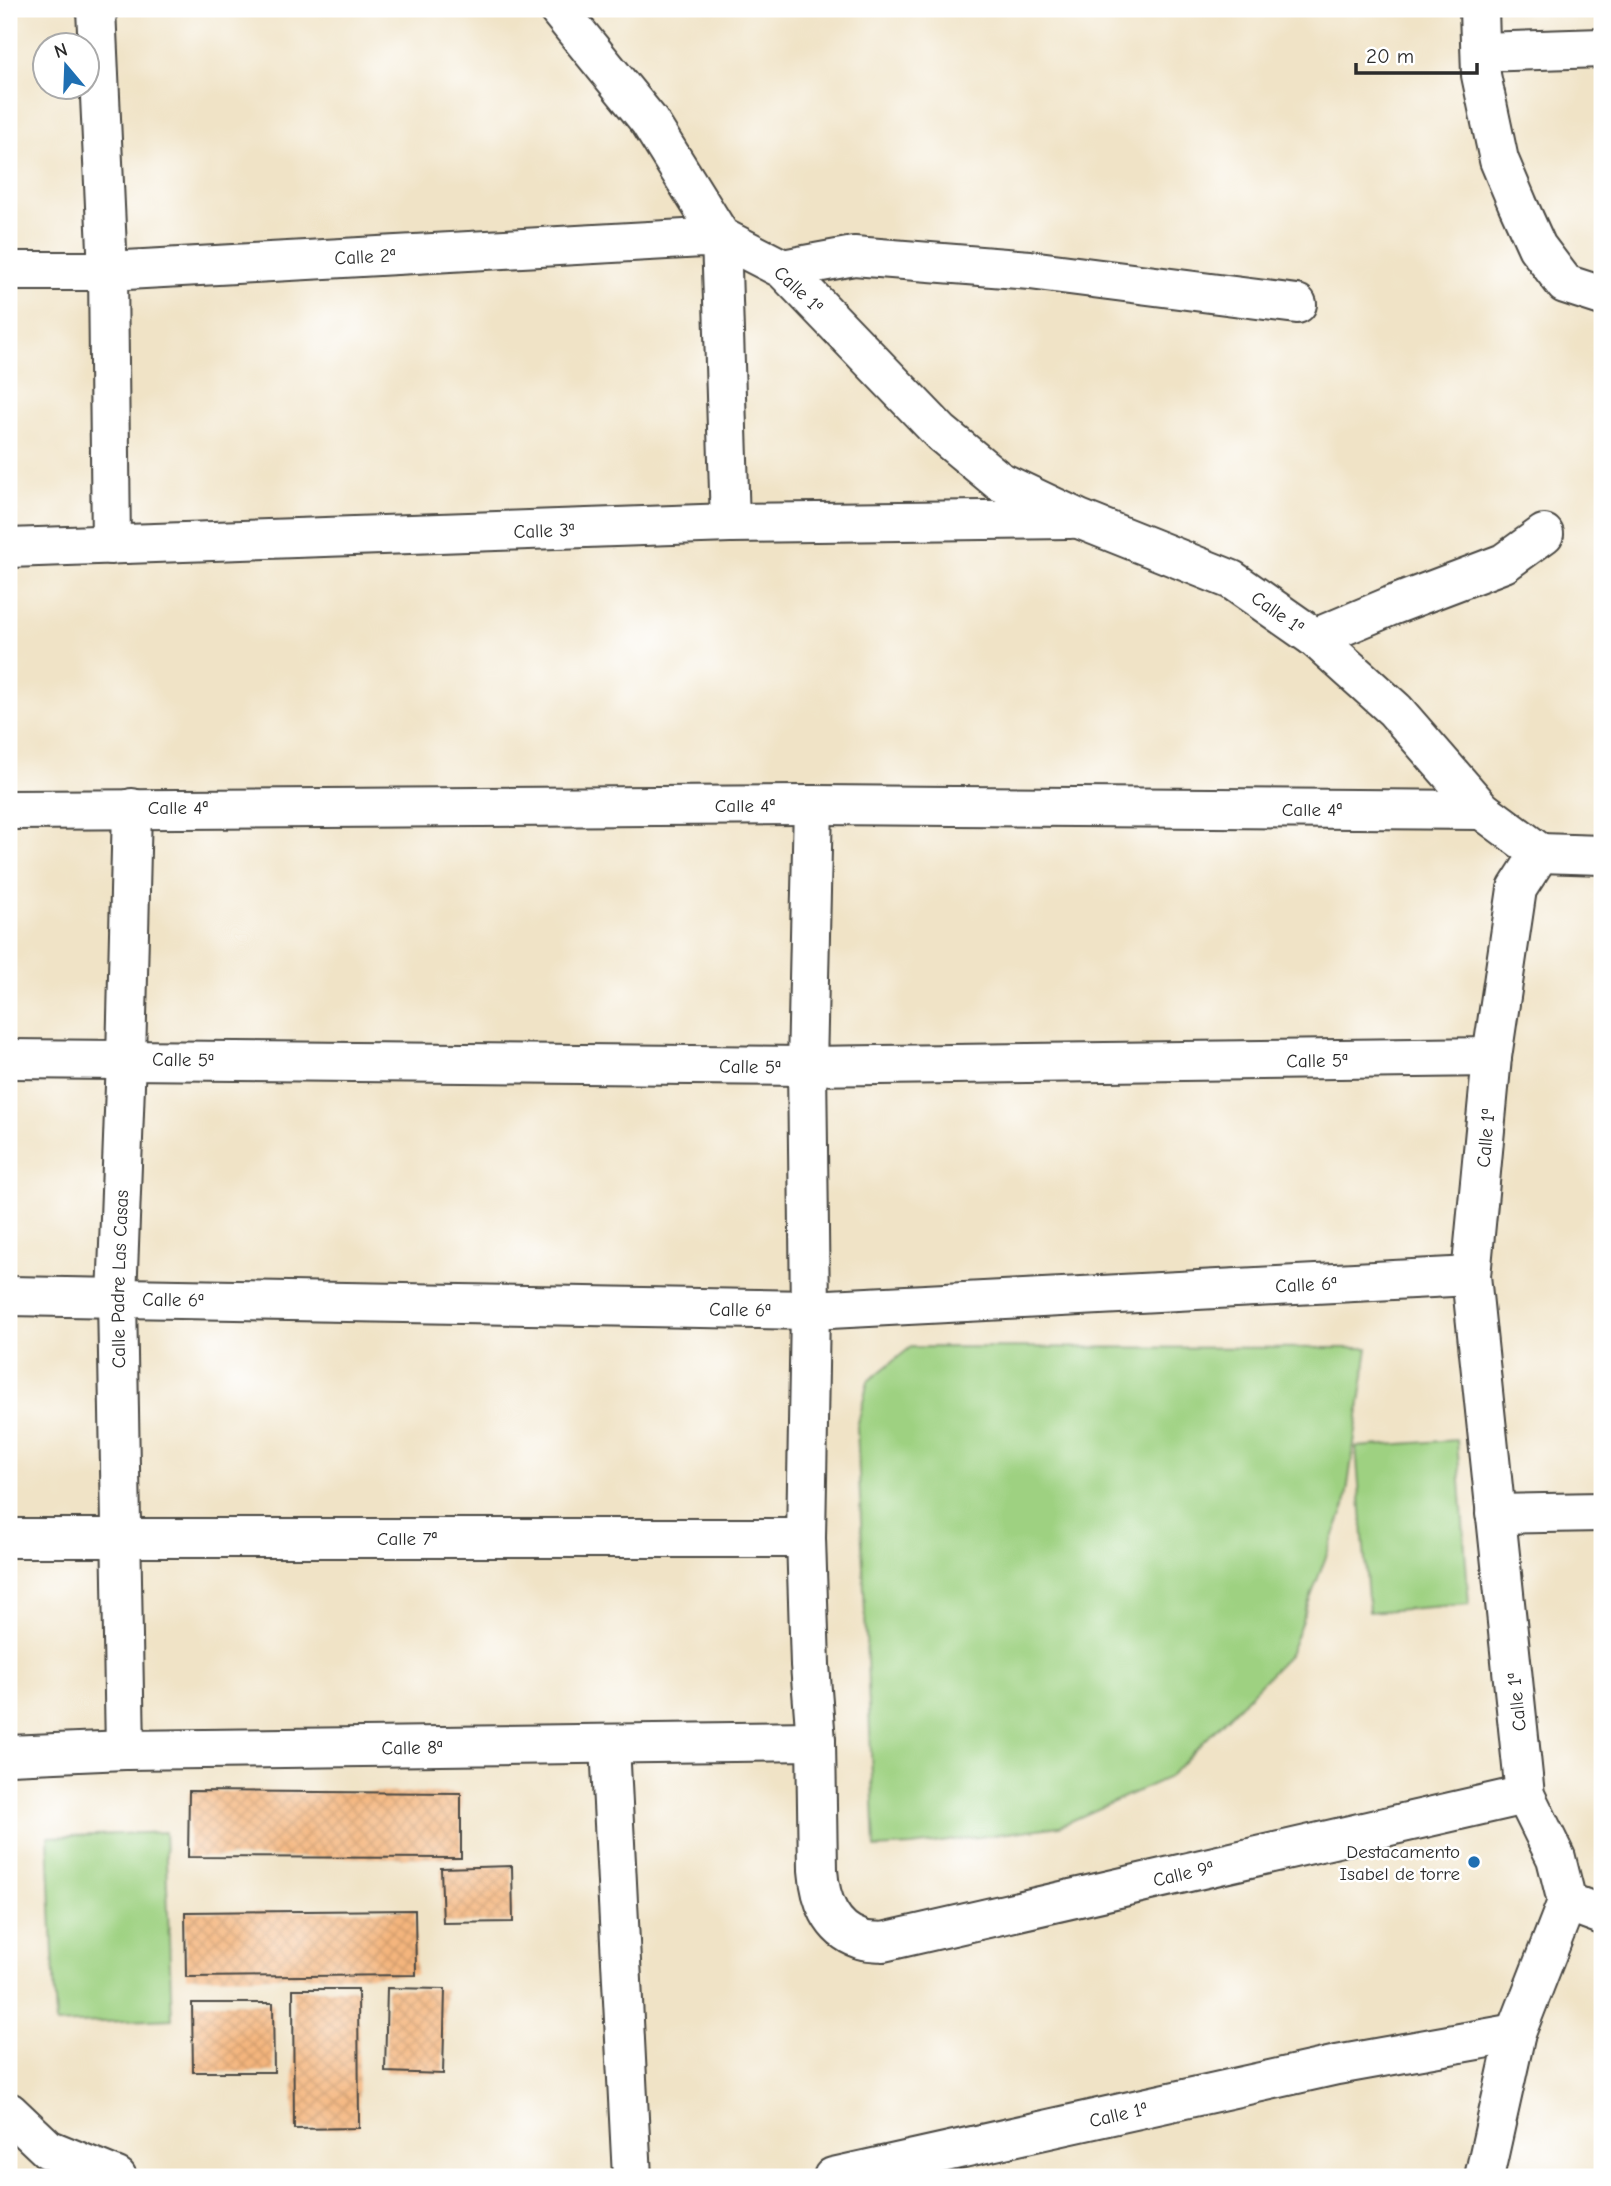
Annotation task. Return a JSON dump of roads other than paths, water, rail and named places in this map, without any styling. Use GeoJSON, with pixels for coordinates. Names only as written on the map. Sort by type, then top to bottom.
{"type":"FeatureCollection","features":[{"type":"Feature","properties":{"kind":"street"},"geometry":{"type":"LineString","coordinates":[[96,9],[108,271],[111,545]]}},
{"type":"Feature","properties":{"kind":"street","name":"Calle 1ª"},"geometry":{"type":"LineString","coordinates":[[558,9],[649,121],[721,236],[783,269],[941,433],[999,481],[1079,519],[1231,580],[1315,638],[1395,710],[1482,810],[1540,853],[1517,889],[1492,1057],[1471,1276],[1525,1795],[1556,1858],[1567,1902]]}},
{"type":"Feature","properties":{"kind":"street"},"geometry":{"type":"LineString","coordinates":[[1479,9],[1481,75],[1499,160],[1538,247],[1566,284],[1602,296]]}},
{"type":"Feature","properties":{"kind":"street"},"geometry":{"type":"LineString","coordinates":[[1481,51],[1602,48]]}},
{"type":"Feature","properties":{"kind":"street"},"geometry":{"type":"LineString","coordinates":[[721,236],[730,523]]}},
{"type":"Feature","properties":{"kind":"street","name":"Calle 2ª"},"geometry":{"type":"LineString","coordinates":[[9,271],[108,271],[721,236]]}},
{"type":"Feature","properties":{"kind":"street"},"geometry":{"type":"LineString","coordinates":[[783,269],[854,256],[1030,270],[1297,304]]}},
{"type":"Feature","properties":{"kind":"street","name":"Calle 3ª"},"geometry":{"type":"LineString","coordinates":[[9,548],[730,523],[1079,519]]}},
{"type":"Feature","properties":{"kind":"street"},"geometry":{"type":"LineString","coordinates":[[1315,638],[1504,563],[1544,534]]}},
{"type":"Feature","properties":{"kind":"street"},"geometry":{"type":"LineString","coordinates":[[813,805],[807,1066],[810,1310],[806,1538],[810,1665],[816,1741]]}},
{"type":"Feature","properties":{"kind":"street","name":"Calle 4ª"},"geometry":{"type":"LineString","coordinates":[[9,810],[813,805],[1482,810]]}},
{"type":"Feature","properties":{"kind":"street","name":"Calle Padre Las Casas"},"geometry":{"type":"LineString","coordinates":[[125,1751],[117,1298],[132,808]]}},
{"type":"Feature","properties":{"kind":"street"},"geometry":{"type":"LineString","coordinates":[[1540,853],[1602,855]]}},
{"type":"Feature","properties":{"kind":"street","name":"Calle 5ª"},"geometry":{"type":"LineString","coordinates":[[9,1059],[807,1066],[1492,1057]]}},
{"type":"Feature","properties":{"kind":"street","name":"Calle 6ª"},"geometry":{"type":"LineString","coordinates":[[9,1296],[810,1310],[1471,1276]]}},
{"type":"Feature","properties":{"kind":"street"},"geometry":{"type":"LineString","coordinates":[[1496,1514],[1602,1512]]}},
{"type":"Feature","properties":{"kind":"street","name":"Calle 7ª"},"geometry":{"type":"LineString","coordinates":[[9,1538],[806,1538]]}},
{"type":"Feature","properties":{"kind":"street","name":"Calle 9ª"},"geometry":{"type":"LineString","coordinates":[[816,1741],[819,1891],[826,1910],[842,1929],[860,1940],[883,1942],[1525,1795]]}},
{"type":"Feature","properties":{"kind":"street","name":"Calle 8ª"},"geometry":{"type":"LineString","coordinates":[[9,1755],[816,1741]]}},
{"type":"Feature","properties":{"kind":"street"},"geometry":{"type":"LineString","coordinates":[[610,1745],[632,2177]]}},
{"type":"Feature","properties":{"kind":"street"},"geometry":{"type":"LineString","coordinates":[[1484,2177],[1516,2033],[1567,1902],[1602,1915]]}},
{"type":"Feature","properties":{"kind":"street","name":"Calle 1ª"},"geometry":{"type":"LineString","coordinates":[[833,2177],[1337,2065],[1516,2033]]}},
{"type":"Feature","properties":{"kind":"street"},"geometry":{"type":"LineString","coordinates":[[9,2112],[48,2150],[117,2177]]}},
{"type":"Feature","properties":{"kind":"place","name":"Destacamento Isabel de torre"},"geometry":{"type":"Point","coordinates":[1474,1862]}}]}
